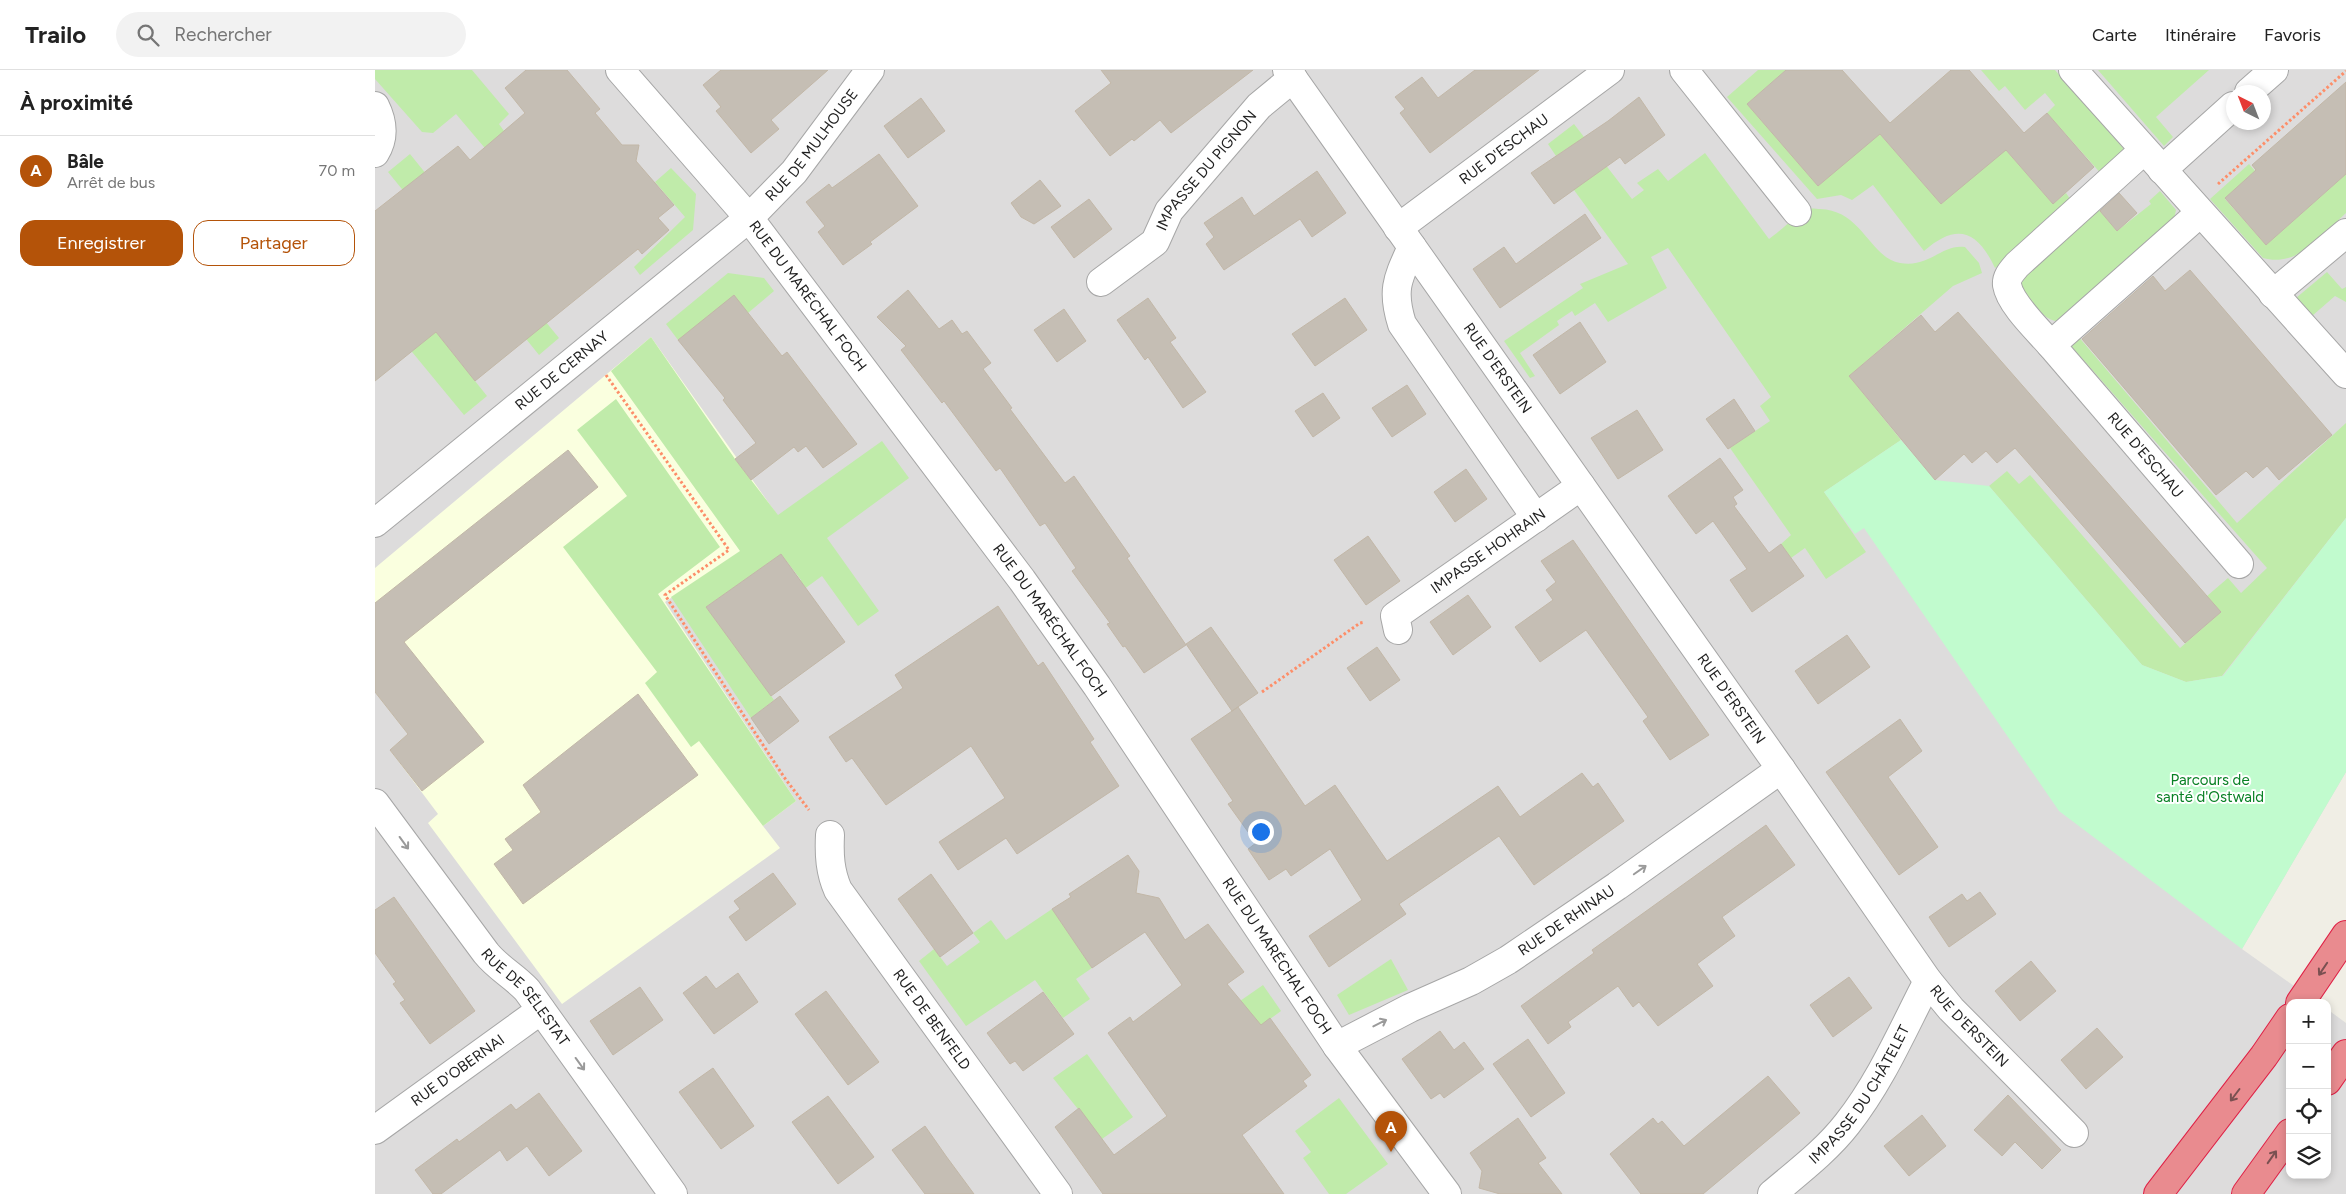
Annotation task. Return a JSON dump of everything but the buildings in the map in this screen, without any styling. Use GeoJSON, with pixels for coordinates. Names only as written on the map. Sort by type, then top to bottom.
{"type":"FeatureCollection","features":[{"type":"Feature","properties":{"kind":"highway"},"geometry":{"type":"LineString","coordinates":[[2303,999],[2346,935]]}},
{"type":"Feature","properties":{"kind":"highway"},"geometry":{"type":"LineString","coordinates":[[2158,1194],[2264,1056],[2286,1024]]}},
{"type":"Feature","properties":{"kind":"highway"},"geometry":{"type":"LineString","coordinates":[[2331,1075],[2346,1054]]}},
{"type":"Feature","properties":{"kind":"highway"},"geometry":{"type":"LineString","coordinates":[[2246,1194],[2289,1134]]}},
{"type":"Feature","properties":{"kind":"street","name":"RUE DU MARÉCHAL FOCH"},"geometry":{"type":"LineString","coordinates":[[620,70],[749,218],[1065,639],[1337,1046],[1447,1194]]}},
{"type":"Feature","properties":{"kind":"street","name":"RUE DE MULHOUSE"},"geometry":{"type":"LineString","coordinates":[[749,218],[794,172],[869,70]]}},
{"type":"Feature","properties":{"kind":"street","name":"RUE D'ESCHAU"},"geometry":{"type":"LineString","coordinates":[[1405,237],[1610,70]]}},
{"type":"Feature","properties":{"kind":"street"},"geometry":{"type":"LineString","coordinates":[[2073,70],[2143,151],[2346,374]]}},
{"type":"Feature","properties":{"kind":"street"},"geometry":{"type":"LineString","coordinates":[[2257,85],[2274,70]]}},
{"type":"Feature","properties":{"kind":"street","name":"RUE D'ERSTEIN"},"geometry":{"type":"LineString","coordinates":[[1290,74],[1781,769],[1928,981],[1951,1009],[2074,1133]]}},
{"type":"Feature","properties":{"kind":"street","name":"IMPASSE DU PIGNON"},"geometry":{"type":"LineString","coordinates":[[1101,282],[1155,242],[1169,210],[1259,106],[1290,74]]}},
{"type":"Feature","properties":{"kind":"street"},"geometry":{"type":"LineString","coordinates":[[1694,74],[1797,212]]}},
{"type":"Feature","properties":{"kind":"street"},"geometry":{"type":"LineString","coordinates":[[375,106],[382,130],[375,153]]}},
{"type":"Feature","properties":{"kind":"street"},"geometry":{"type":"LineString","coordinates":[[2162,170],[2226,112]]}},
{"type":"Feature","properties":{"kind":"street","name":"RUE D'ESCHAU"},"geometry":{"type":"LineString","coordinates":[[2143,151],[2017,265],[2008,275],[2007,285],[2012,297],[2051,345],[2239,564]]}},
{"type":"Feature","properties":{"kind":"street"},"geometry":{"type":"LineString","coordinates":[[2051,345],[2197,209]]}},
{"type":"Feature","properties":{"kind":"street","name":"RUE DE CERNAY"},"geometry":{"type":"LineString","coordinates":[[375,523],[749,218]]}},
{"type":"Feature","properties":{"kind":"street"},"geometry":{"type":"LineString","coordinates":[[2273,294],[2346,233]]}},
{"type":"Feature","properties":{"kind":"street"},"geometry":{"type":"LineString","coordinates":[[1405,237],[1395,296],[1403,324],[1536,518]]}},
{"type":"Feature","properties":{"kind":"street","name":"IMPASSE HOHRAIN"},"geometry":{"type":"LineString","coordinates":[[1396,623],[1581,486]]}},
{"type":"Feature","properties":{"kind":"street","name":"RUE DE RHINAU"},"geometry":{"type":"LineString","coordinates":[[1337,1046],[1410,1008],[1471,981],[1508,960],[1617,886],[1781,769]]}},
{"type":"Feature","properties":{"kind":"street","name":"RUE DE SÉLESTAT"},"geometry":{"type":"LineString","coordinates":[[375,803],[485,953],[495,965],[516,979],[527,990],[673,1194]]}},
{"type":"Feature","properties":{"kind":"street","name":"RUE DE BENFELD"},"geometry":{"type":"LineString","coordinates":[[830,835],[829,859],[832,876],[838,890],[1058,1194]]}},
{"type":"Feature","properties":{"kind":"street","name":"IMPASSE DU CHÂTELET"},"geometry":{"type":"LineString","coordinates":[[1772,1194],[1817,1157],[1847,1124],[1881,1071],[1928,981]]}},
{"type":"Feature","properties":{"kind":"street","name":"RUE D'OBERNAI"},"geometry":{"type":"LineString","coordinates":[[375,1130],[541,1010]]}},
{"type":"Feature","properties":{"kind":"path"},"geometry":{"type":"LineString","coordinates":[[2197,209],[2346,72]]}},
{"type":"Feature","properties":{"kind":"path"},"geometry":{"type":"LineString","coordinates":[[588,350],[729,550],[665,595],[784,777],[830,835]]}},
{"type":"Feature","properties":{"kind":"path"},"geometry":{"type":"LineString","coordinates":[[1262,692],[1360,623],[1396,623]]}},
{"type":"Feature","properties":{"kind":"shaded area"},"geometry":{"type":"Polygon","coordinates":[[[375,70],[2346,70],[2346,772],[2242,949],[2312,999],[2286,999],[2286,1179],[2331,1179],[2331,1012],[2346,1023],[2346,1194],[375,1194],[375,70]]]}},
{"type":"Feature","properties":{"kind":"shaded area"},"geometry":{"type":"Polygon","coordinates":[[[651,337],[783,523],[665,602],[796,801],[763,826],[780,848],[562,1004],[428,823],[438,814],[390,750],[408,734],[375,692],[375,568],[651,337]]]}},
{"type":"Feature","properties":{"kind":"green space"},"geometry":{"type":"Polygon","coordinates":[[[375,70],[472,70],[509,114],[499,124],[504,131],[512,180],[456,114],[433,133],[422,132],[375,79],[375,70]]]}},
{"type":"Feature","properties":{"kind":"green space"},"geometry":{"type":"Polygon","coordinates":[[[1758,70],[1786,70],[1747,104],[1818,186],[1879,133],[1941,204],[2005,149],[2053,204],[2066,193],[2073,203],[1995,268],[1982,246],[1966,235],[1947,236],[1924,251],[1873,185],[1852,200],[1841,195],[1817,199],[1727,97],[1758,70]]]}},
{"type":"Feature","properties":{"kind":"green space"},"geometry":{"type":"Polygon","coordinates":[[[1981,70],[2055,70],[2123,148],[2124,155],[2104,177],[2047,113],[2055,105],[2045,93],[2025,110],[2005,86],[1999,91],[1981,70]]]}},
{"type":"Feature","properties":{"kind":"green space"},"geometry":{"type":"Polygon","coordinates":[[[2098,70],[2209,70],[2156,117],[2173,137],[2164,146],[2098,70]]]}},
{"type":"Feature","properties":{"kind":"green space"},"geometry":{"type":"Polygon","coordinates":[[[1574,124],[1632,199],[1644,190],[1637,183],[1658,169],[1668,181],[1705,153],[1769,239],[1805,211],[1820,209],[1834,211],[1846,217],[1856,225],[1881,253],[1900,263],[1910,264],[1919,262],[1949,249],[1965,247],[1979,263],[1982,273],[1953,286],[1849,376],[1901,440],[1824,492],[1866,552],[1826,579],[1805,548],[1791,558],[1781,544],[1791,535],[1730,448],[1770,421],[1760,406],[1771,397],[1668,248],[1651,257],[1667,288],[1608,322],[1595,303],[1575,316],[1572,311],[1557,321],[1559,325],[1520,353],[1535,376],[1530,378],[1504,341],[1583,288],[1580,284],[1628,264],[1574,190],[1569,147],[1556,156],[1548,144],[1574,124]]]}},
{"type":"Feature","properties":{"kind":"green space"},"geometry":{"type":"Polygon","coordinates":[[[410,154],[485,247],[428,322],[487,396],[464,415],[375,307],[375,258],[428,221],[388,172],[410,154]]]}},
{"type":"Feature","properties":{"kind":"green space"},"geometry":{"type":"Polygon","coordinates":[[[2249,164],[2255,171],[2225,199],[2266,245],[2346,174],[2346,213],[2319,239],[2299,254],[2276,260],[2263,258],[2210,199],[2249,164]]]}},
{"type":"Feature","properties":{"kind":"green space"},"geometry":{"type":"Polygon","coordinates":[[[671,168],[696,194],[693,230],[640,275],[634,267],[685,217],[655,182],[671,168]]]}},
{"type":"Feature","properties":{"kind":"green space"},"geometry":{"type":"Polygon","coordinates":[[[2160,191],[2176,210],[2174,219],[2059,321],[2042,314],[2020,286],[2025,274],[2099,210],[2117,231],[2151,204],[2149,201],[2160,191]]]}},
{"type":"Feature","properties":{"kind":"green space"},"geometry":{"type":"Polygon","coordinates":[[[2327,272],[2342,289],[2346,287],[2346,302],[2335,296],[2312,316],[2296,298],[2327,272]]]}},
{"type":"Feature","properties":{"kind":"green space"},"geometry":{"type":"Polygon","coordinates":[[[728,273],[764,278],[774,291],[748,313],[678,340],[666,324],[728,273]]]}},
{"type":"Feature","properties":{"kind":"green space"},"geometry":{"type":"Polygon","coordinates":[[[513,282],[559,338],[539,355],[493,298],[513,282]]]}},
{"type":"Feature","properties":{"kind":"green space"},"geometry":{"type":"Polygon","coordinates":[[[2077,335],[2237,523],[2346,423],[2346,518],[2222,676],[2186,682],[2142,665],[1989,486],[2007,471],[2019,484],[2030,475],[2180,648],[2221,612],[2207,596],[2228,578],[2241,593],[2267,568],[2072,347],[2073,339],[2077,335]]]}},
{"type":"Feature","properties":{"kind":"green space"},"geometry":{"type":"Polygon","coordinates":[[[651,337],[735,459],[778,515],[882,441],[909,478],[827,538],[879,611],[858,626],[822,576],[796,595],[791,588],[801,580],[781,554],[706,607],[774,700],[751,718],[671,597],[740,551],[611,371],[651,337]]]}},
{"type":"Feature","properties":{"kind":"green space"},"geometry":{"type":"Polygon","coordinates":[[[616,399],[720,547],[658,594],[796,801],[763,826],[699,741],[691,747],[645,683],[657,672],[563,547],[627,496],[577,430],[616,399]]]}},
{"type":"Feature","properties":{"kind":"green space","name":"Parcours de santé d'Ostwald"},"geometry":{"type":"Polygon","coordinates":[[[1901,440],[1935,480],[1989,486],[2142,665],[2186,682],[2223,676],[2346,518],[2346,772],[2242,949],[2059,811],[1864,528],[1855,534],[1824,492],[1901,440]]]}},
{"type":"Feature","properties":{"kind":"green space"},"geometry":{"type":"Polygon","coordinates":[[[1052,909],[1092,968],[1076,979],[1090,999],[1063,1018],[1035,980],[966,1026],[919,961],[934,949],[947,966],[980,942],[973,933],[991,920],[1006,940],[1052,909]]]}},
{"type":"Feature","properties":{"kind":"green space"},"geometry":{"type":"Polygon","coordinates":[[[1391,959],[1408,990],[1349,1015],[1337,995],[1391,959]]]}},
{"type":"Feature","properties":{"kind":"green space"},"geometry":{"type":"Polygon","coordinates":[[[1263,985],[1281,1011],[1247,1036],[1194,1033],[1263,985]]]}},
{"type":"Feature","properties":{"kind":"green space"},"geometry":{"type":"Polygon","coordinates":[[[1087,1054],[1133,1117],[1102,1139],[1053,1078],[1087,1054]]]}},
{"type":"Feature","properties":{"kind":"green space"},"geometry":{"type":"Polygon","coordinates":[[[1339,1098],[1388,1164],[1346,1194],[1329,1194],[1303,1158],[1311,1152],[1295,1131],[1339,1098]]]}},
{"type":"Feature","properties":{"kind":"place","name":"Bâle"},"geometry":{"type":"Point","coordinates":[1391,1152]}}]}
